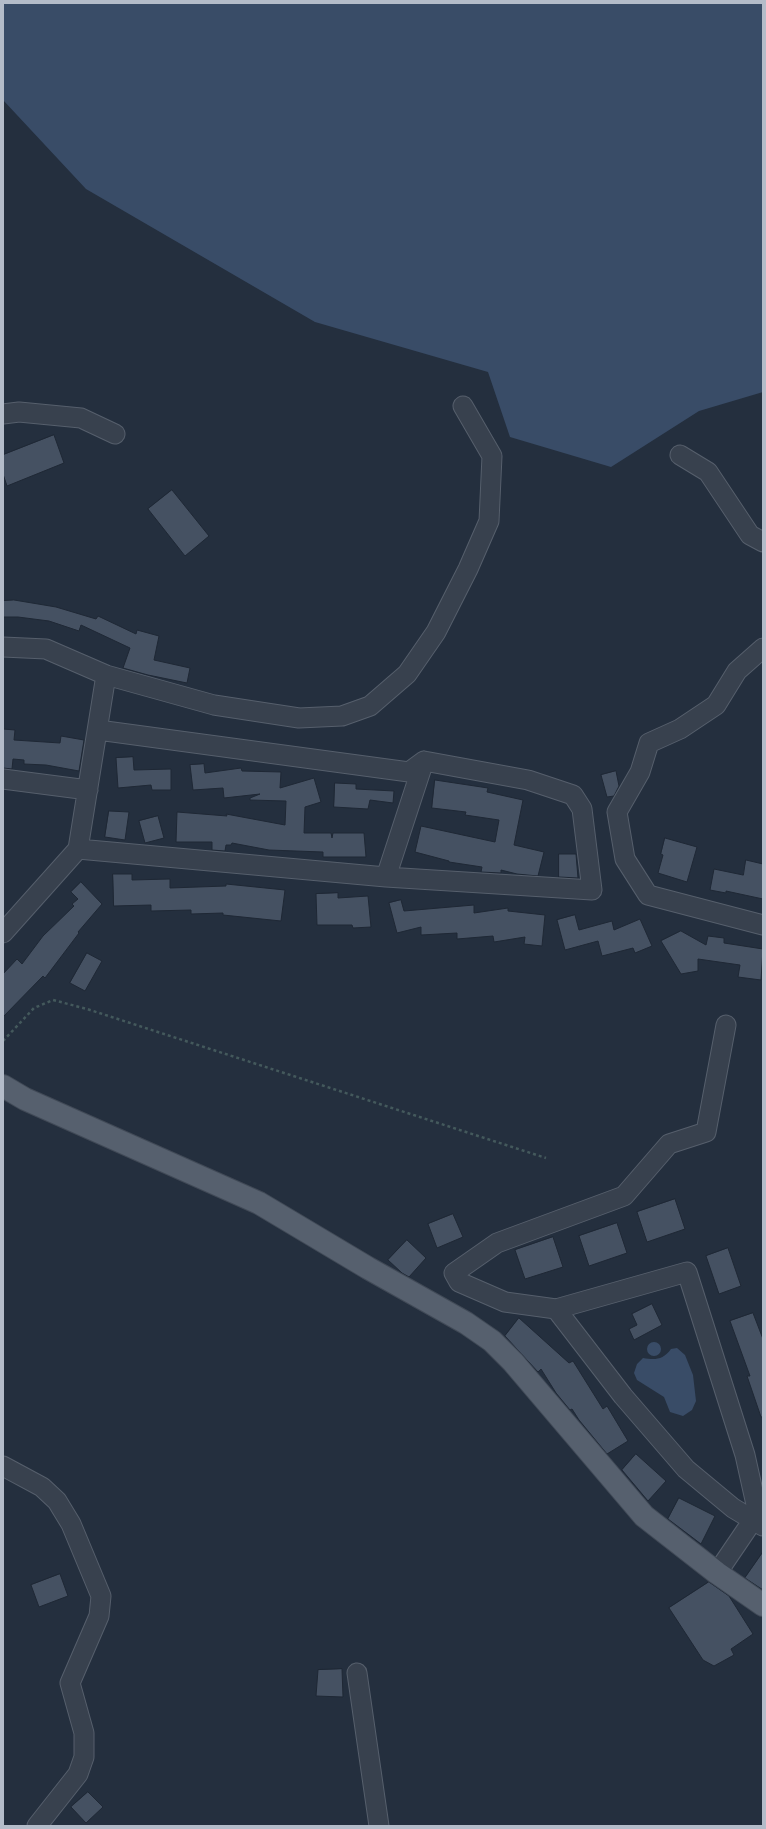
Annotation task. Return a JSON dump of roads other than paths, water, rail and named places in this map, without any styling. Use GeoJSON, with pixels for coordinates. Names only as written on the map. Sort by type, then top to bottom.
{"type":"FeatureCollection","features":[{"type":"Feature","properties":{"kind":"main road"},"geometry":{"type":"LineString","coordinates":[[3,1086],[25,1099],[259,1203],[368,1268],[466,1323],[492,1341],[513,1362],[644,1516],[716,1573],[763,1605]]}},
{"type":"Feature","properties":{"kind":"street"},"geometry":{"type":"LineString","coordinates":[[3,647],[46,649],[106,675],[214,705],[299,718],[342,716],[370,706],[407,674],[436,632],[468,569],[489,521],[492,456],[463,406]]}},
{"type":"Feature","properties":{"kind":"street"},"geometry":{"type":"LineString","coordinates":[[3,414],[19,412],[81,418],[115,434]]}},
{"type":"Feature","properties":{"kind":"street"},"geometry":{"type":"LineString","coordinates":[[680,455],[708,472],[750,535],[763,542]]}},
{"type":"Feature","properties":{"kind":"street"},"geometry":{"type":"LineString","coordinates":[[763,648],[737,671],[716,705],[680,729],[649,743],[640,772],[617,812],[625,859],[648,895],[763,925]]}},
{"type":"Feature","properties":{"kind":"street"},"geometry":{"type":"LineString","coordinates":[[3,933],[78,849],[106,675]]}},
{"type":"Feature","properties":{"kind":"street"},"geometry":{"type":"LineString","coordinates":[[78,849],[386,877],[592,890],[582,809],[573,795],[528,780],[424,761],[409,772],[98,730]]}},
{"type":"Feature","properties":{"kind":"street"},"geometry":{"type":"LineString","coordinates":[[386,877],[424,761]]}},
{"type":"Feature","properties":{"kind":"street"},"geometry":{"type":"LineString","coordinates":[[3,779],[88,790]]}},
{"type":"Feature","properties":{"kind":"street"},"geometry":{"type":"LineString","coordinates":[[716,1573],[758,1523],[757,1510],[745,1455],[687,1272],[556,1309],[505,1302],[459,1282],[454,1273],[497,1243],[624,1196],[669,1144],[706,1132],[726,1025]]}},
{"type":"Feature","properties":{"kind":"street"},"geometry":{"type":"LineString","coordinates":[[556,1309],[623,1396],[686,1469],[733,1508],[758,1523]]}},
{"type":"Feature","properties":{"kind":"street"},"geometry":{"type":"LineString","coordinates":[[3,1466],[42,1487],[57,1501],[71,1524],[101,1596],[99,1616],[70,1683],[84,1733],[84,1758],[78,1774],[37,1826]]}},
{"type":"Feature","properties":{"kind":"street"},"geometry":{"type":"LineString","coordinates":[[357,1673],[379,1826]]}},
{"type":"Feature","properties":{"kind":"water"},"geometry":{"type":"Polygon","coordinates":[[[3,3],[763,3],[763,392],[699,411],[611,467],[510,437],[488,372],[315,322],[86,189],[3,100],[3,3]]]}},
{"type":"Feature","properties":{"kind":"water"},"geometry":{"type":"Polygon","coordinates":[[[651,1342],[657,1342],[661,1346],[661,1352],[657,1356],[651,1356],[647,1352],[647,1346],[651,1342]]]}},
{"type":"Feature","properties":{"kind":"water"},"geometry":{"type":"Polygon","coordinates":[[[677,1348],[685,1355],[693,1375],[696,1401],[692,1410],[683,1416],[670,1412],[664,1397],[637,1380],[634,1373],[637,1364],[643,1358],[651,1359],[662,1357],[671,1349],[677,1348]]]}}]}
